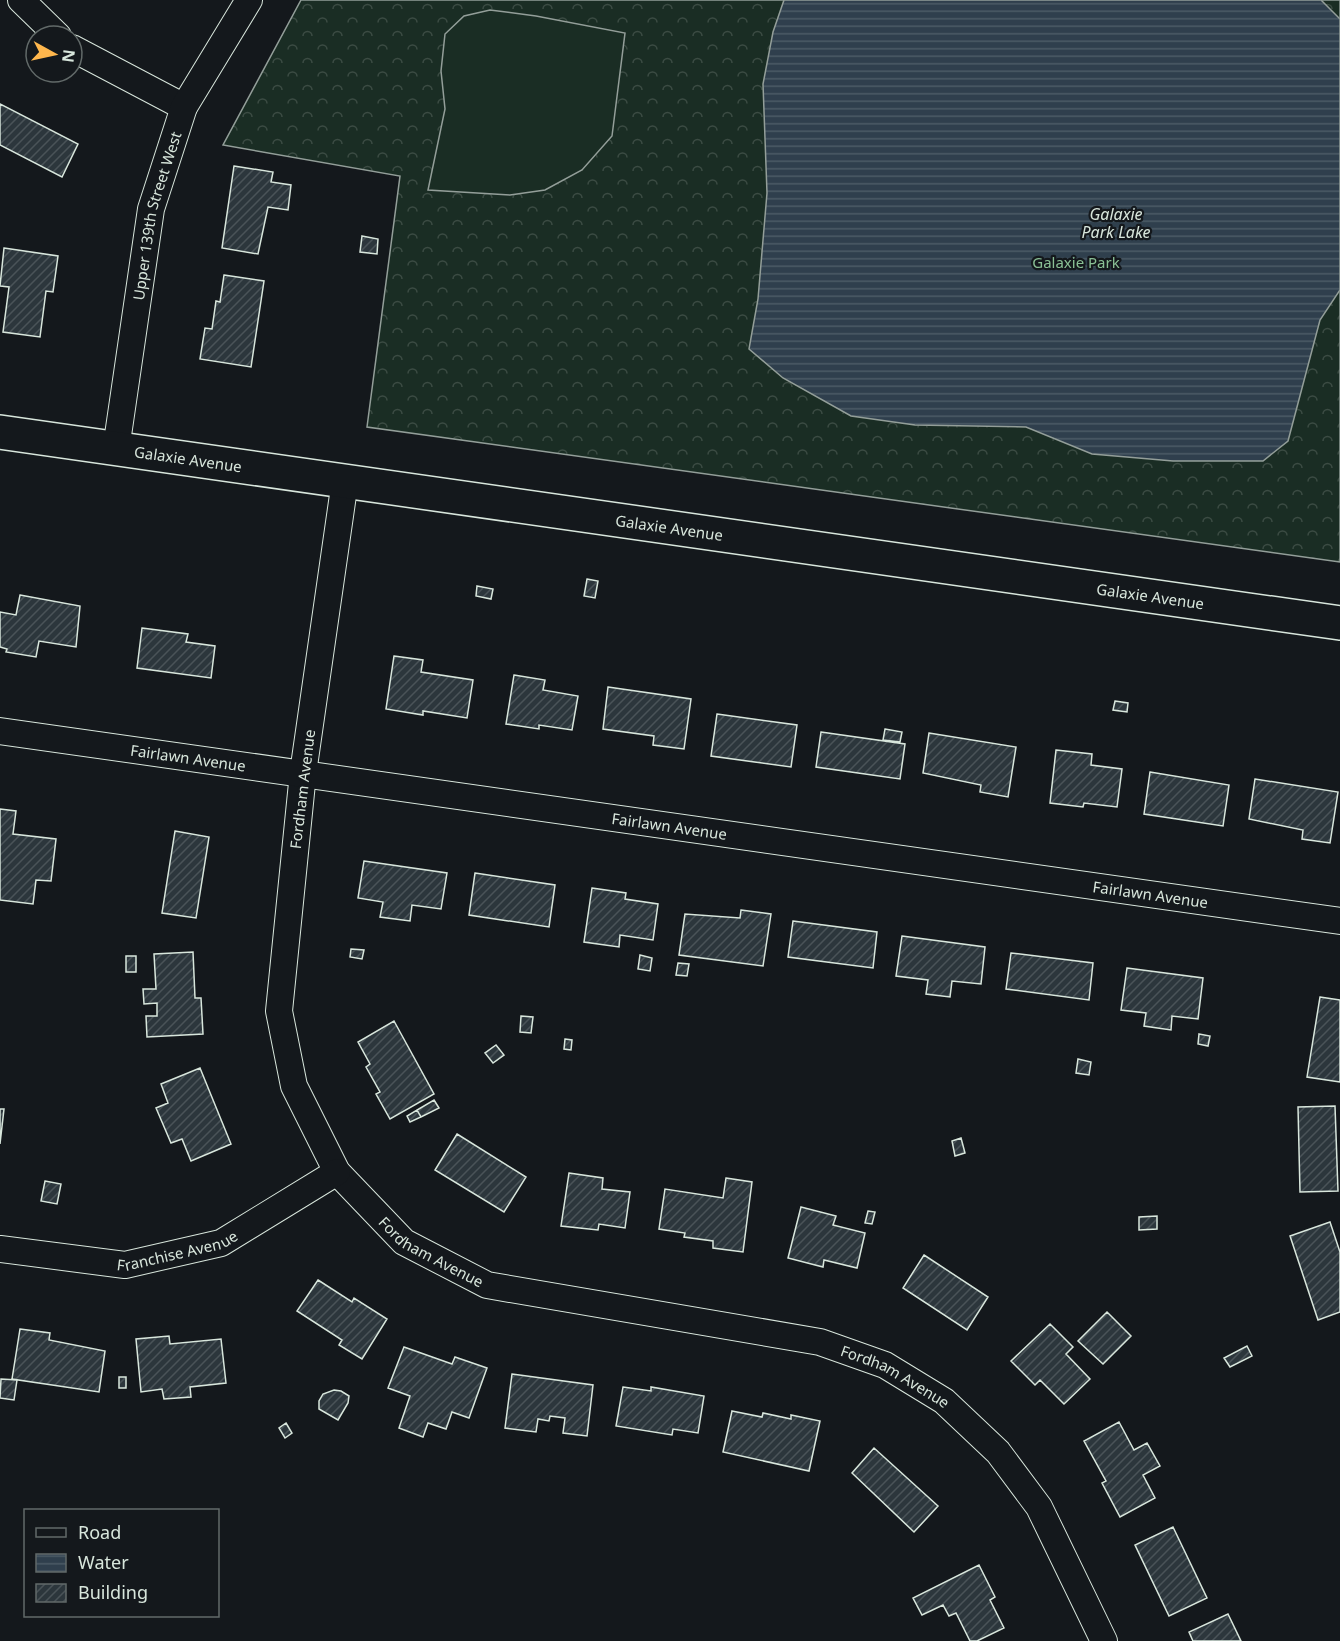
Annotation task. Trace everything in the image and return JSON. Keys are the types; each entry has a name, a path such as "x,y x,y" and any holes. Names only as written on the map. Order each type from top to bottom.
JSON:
{"street":[{"path":"21,0 46,24"},
{"name":"Upper 139th Street West","path":"116,449 151,209 184,107 249,0"},
{"path":"84,54 184,107"},
{"name":"Galaxie Avenue","path":"0,432 1340,623"},
{"name":"Fordham Avenue","path":"345,481 303,773 279,1011 294,1086 337,1172 404,1242 488,1285 820,1342 885,1365 944,1401 998,1452 1040,1507 1104,1641"},
{"name":"Fairlawn Avenue","path":"0,730 1340,921"},
{"name":"Franchise Avenue","path":"0,1248 124,1264 221,1244 337,1172"}],"green space":[{"name":"Galaxie Park","path":"301,0 1340,0 1340,562 367,427 400,176 223,145"},
{"path":"490,10 536,16 625,33 612,136 582,170 545,190 510,195 428,190 445,109 441,71 445,34 464,16"}],"water":[{"name":"Galaxie Park Lake","path":"784,0 1321,0 1340,19 1340,290 1320,320 1288,441 1263,461 1173,461 1092,454 1026,427 915,425 851,416 783,378 749,349 758,299 767,193 763,84 773,32"}],"building":[{"path":"0,104 78,144 62,177 0,145"},
{"path":"234,166 273,172 271,182 291,185 288,210 268,207 258,254 222,248"},
{"path":"362,236 378,239 377,254 360,252"},
{"path":"4,248 58,256 53,292 46,291 40,337 3,332 9,287 0,286"},
{"path":"224,275 264,281 251,367 200,359 205,328 212,329 216,301 220,302"},
{"path":"587,579 598,581 595,598 584,596"},
{"path":"477,586 493,589 491,599 476,596"},
{"path":"20,595 80,606 76,647 39,641 36,657 6,652 7,649 0,647 0,612 16,615"},
{"path":"142,628 188,634 186,642 215,646 211,678 137,668"},
{"path":"394,656 423,660 421,672 473,680 467,718 423,711 423,715 386,709"},
{"path":"514,675 545,680 543,690 578,696 572,730 539,725 539,729 506,724"},
{"path":"608,687 691,699 684,749 653,745 654,736 603,729"},
{"path":"1115,701 1128,703 1127,712 1113,710"},
{"path":"717,714 797,725 791,767 711,756"},
{"path":"885,729 902,732 900,742 883,740"},
{"path":"821,732 905,744 900,779 816,767"},
{"path":"929,733 1016,747 1008,797 980,792 981,785 923,773"},
{"path":"1056,750 1092,754 1091,765 1122,769 1117,807 1084,803 1083,807 1050,803"},
{"path":"1150,772 1229,785 1223,826 1144,814"},
{"path":"1255,779 1338,792 1330,843 1302,839 1303,830 1249,819"},
{"path":"0,809 16,811 13,834 56,839 51,881 36,880 33,904 0,900"},
{"path":"175,831 209,837 196,918 162,913"},
{"path":"364,861 447,873 441,909 412,905 410,921 380,917 383,902 358,898"},
{"path":"475,873 555,885 549,927 469,915"},
{"path":"592,888 626,893 625,899 658,904 653,940 620,935 619,947 584,942"},
{"path":"741,910 771,914 763,966 679,955 685,914 740,918"},
{"path":"793,921 877,932 873,968 788,957"},
{"path":"902,936 985,947 981,984 952,981 950,997 926,994 928,980 896,976"},
{"path":"351,949 364,950 362,959 350,957"},
{"path":"193,952 195,998 201,998 203,1034 147,1037 146,1016 157,1016 157,1003 144,1004 143,989 156,989 154,954"},
{"path":"1011,953 1093,963 1089,1000 1006,989"},
{"path":"640,955 652,958 650,971 638,969"},
{"path":"126,956 136,956 136,972 126,972"},
{"path":"678,963 689,964 687,976 676,975"},
{"path":"1127,968 1203,978 1198,1019 1172,1016 1171,1030 1144,1026 1146,1013 1121,1010"},
{"path":"1320,997 1340,1000 1340,1082 1307,1077"},
{"path":"521,1016 533,1017 531,1033 520,1032"},
{"path":"394,1021 434,1094 390,1119 376,1094 380,1092 366,1067 370,1064 358,1042"},
{"path":"1199,1034 1210,1036 1208,1046 1198,1044"},
{"path":"565,1039 572,1040 571,1050 564,1049"},
{"path":"496,1045 504,1055 493,1063 485,1053"},
{"path":"1078,1059 1091,1062 1089,1075 1076,1073"},
{"path":"200,1068 231,1144 191,1161 182,1139 171,1143 156,1108 168,1103 161,1084"},
{"path":"434,1100 439,1108 421,1117 417,1110"},
{"path":"1335,1106 1338,1191 1300,1192 1298,1107"},
{"path":"0,1109 4,1109 0,1144"},
{"path":"417,1110 421,1117 410,1122 407,1116"},
{"path":"457,1134 526,1177 504,1212 435,1170"},
{"path":"961,1138 965,1153 955,1156 952,1141"},
{"path":"569,1173 603,1178 602,1189 630,1192 625,1228 599,1224 598,1230 561,1226"},
{"path":"726,1178 752,1182 743,1252 713,1248 713,1241 684,1237 685,1233 659,1229 665,1189 723,1198"},
{"path":"45,1181 61,1184 57,1204 41,1201"},
{"path":"801,1207 836,1216 833,1225 865,1233 857,1268 824,1260 823,1267 788,1258"},
{"path":"868,1211 875,1212 872,1224 865,1223"},
{"path":"1157,1216 1157,1229 1139,1230 1139,1217"},
{"path":"1330,1222 1340,1252 1340,1312 1318,1320 1290,1236"},
{"path":"924,1255 988,1297 967,1330 903,1288"},
{"path":"318,1280 352,1302 354,1298 387,1319 362,1359 339,1345 342,1340 297,1311"},
{"path":"1107,1312 1131,1336 1103,1364 1078,1341"},
{"path":"1050,1324 1073,1347 1066,1354 1090,1379 1064,1404 1040,1380 1035,1385 1011,1361"},
{"path":"20,1329 50,1333 49,1340 105,1351 99,1392 12,1379"},
{"path":"169,1336 170,1344 221,1339 226,1383 190,1387 191,1397 164,1399 162,1389 141,1392 136,1339"},
{"path":"1247,1346 1252,1356 1230,1367 1224,1358"},
{"path":"404,1347 452,1364 455,1357 487,1368 469,1418 452,1412 446,1429 428,1423 423,1437 399,1428 410,1396 388,1388"},
{"path":"512,1374 593,1385 587,1436 563,1433 565,1418 550,1416 549,1421 538,1419 536,1432 505,1428"},
{"path":"119,1377 126,1377 126,1388 119,1388"},
{"path":"1,1379 17,1380 14,1400 0,1398"},
{"path":"623,1387 651,1391 651,1387 704,1396 698,1433 673,1429 672,1435 616,1426"},
{"path":"334,1390 349,1396 348,1403 338,1420 319,1409 319,1401 323,1394"},
{"path":"732,1411 762,1417 763,1413 791,1419 791,1415 820,1421 809,1471 723,1452"},
{"path":"1119,1422 1134,1450 1147,1443 1160,1466 1143,1475 1155,1498 1120,1517 1102,1483 1106,1481 1084,1441"},
{"path":"286,1423 292,1433 285,1438 279,1428"},
{"path":"874,1448 938,1506 914,1532 852,1473"},
{"path":"1173,1527 1207,1598 1169,1616 1135,1545"},
{"path":"979,1565 995,1597 990,1600 1004,1628 977,1641 970,1641 956,1613 949,1616 943,1605 922,1615 913,1598"},
{"path":"1228,1614 1241,1641 1193,1641 1189,1632"}]}
